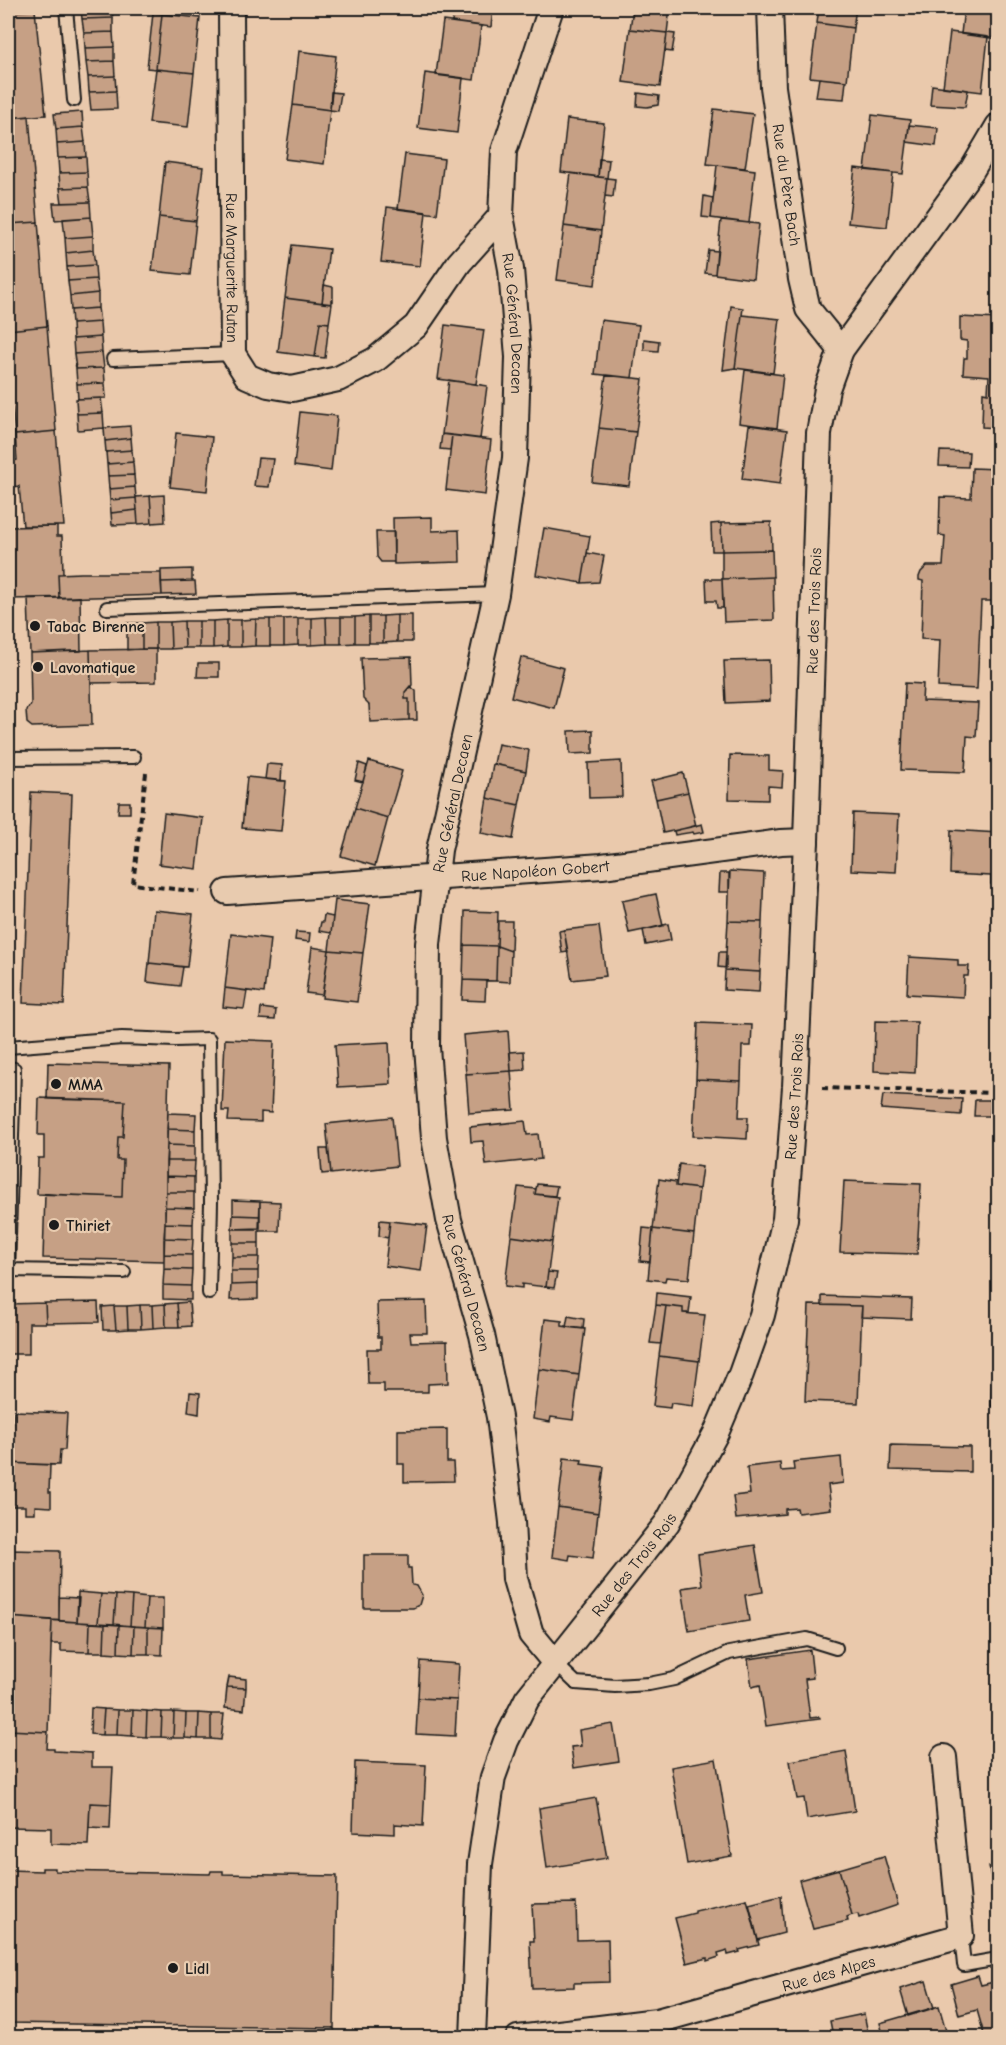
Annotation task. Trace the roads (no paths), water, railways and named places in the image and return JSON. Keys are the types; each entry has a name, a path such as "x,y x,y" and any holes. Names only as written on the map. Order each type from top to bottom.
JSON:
{"street":[{"name":"Rue Marguerite Rutan","path":"231,8 233,354 248,376 268,385 292,389 338,379 375,360 416,326 459,263 501,216"},
{"name":"Rue Général Decaen","path":"551,8 504,151 501,216 511,269 518,357 515,458 496,594 439,850 428,944 427,1047 434,1138 449,1220 482,1335 499,1417 512,1522 514,1579 531,1634 555,1663"},
{"name":"Rue du Père Bach","path":"770,8 773,87 801,279 808,309 841,350"},
{"name":"Rue des Trois Rois","path":"473,2037 480,1864 493,1777 506,1741 527,1699 667,1523 716,1433 741,1374 762,1315 785,1219 795,1087 806,841 819,433 827,389 841,350 972,170 999,126"},
{"name":"Rue Napoléon Gobert","path":"227,892 602,866 781,842 806,841"},
{"path":"944,1756 961,1936"},
{"name":"Rue des Alpes","path":"518,2037 657,2021 961,1936"}],"lane":[{"path":"66,8 74,100"},
{"path":"113,360 233,354"},
{"path":"107,608 496,594"},
{"path":"8,758 135,757"},
{"path":"8,1047 122,1038 209,1039 211,1202 209,1293"},
{"path":"8,1067 14,1069 8,1270 124,1272"},
{"path":"555,1663 576,1683 615,1686 649,1684 674,1679 729,1653 807,1639 836,1648"},
{"path":"961,1936 964,1965 999,1959"}],"place":[{"name":"Tabac Birenne","path":"35,626"},
{"name":"Lavomatique","path":"38,667"},
{"name":"MMA","path":"56,1084"},
{"name":"Thiriet","path":"54,1225"},
{"name":"Lidl","path":"173,1968"}]}
